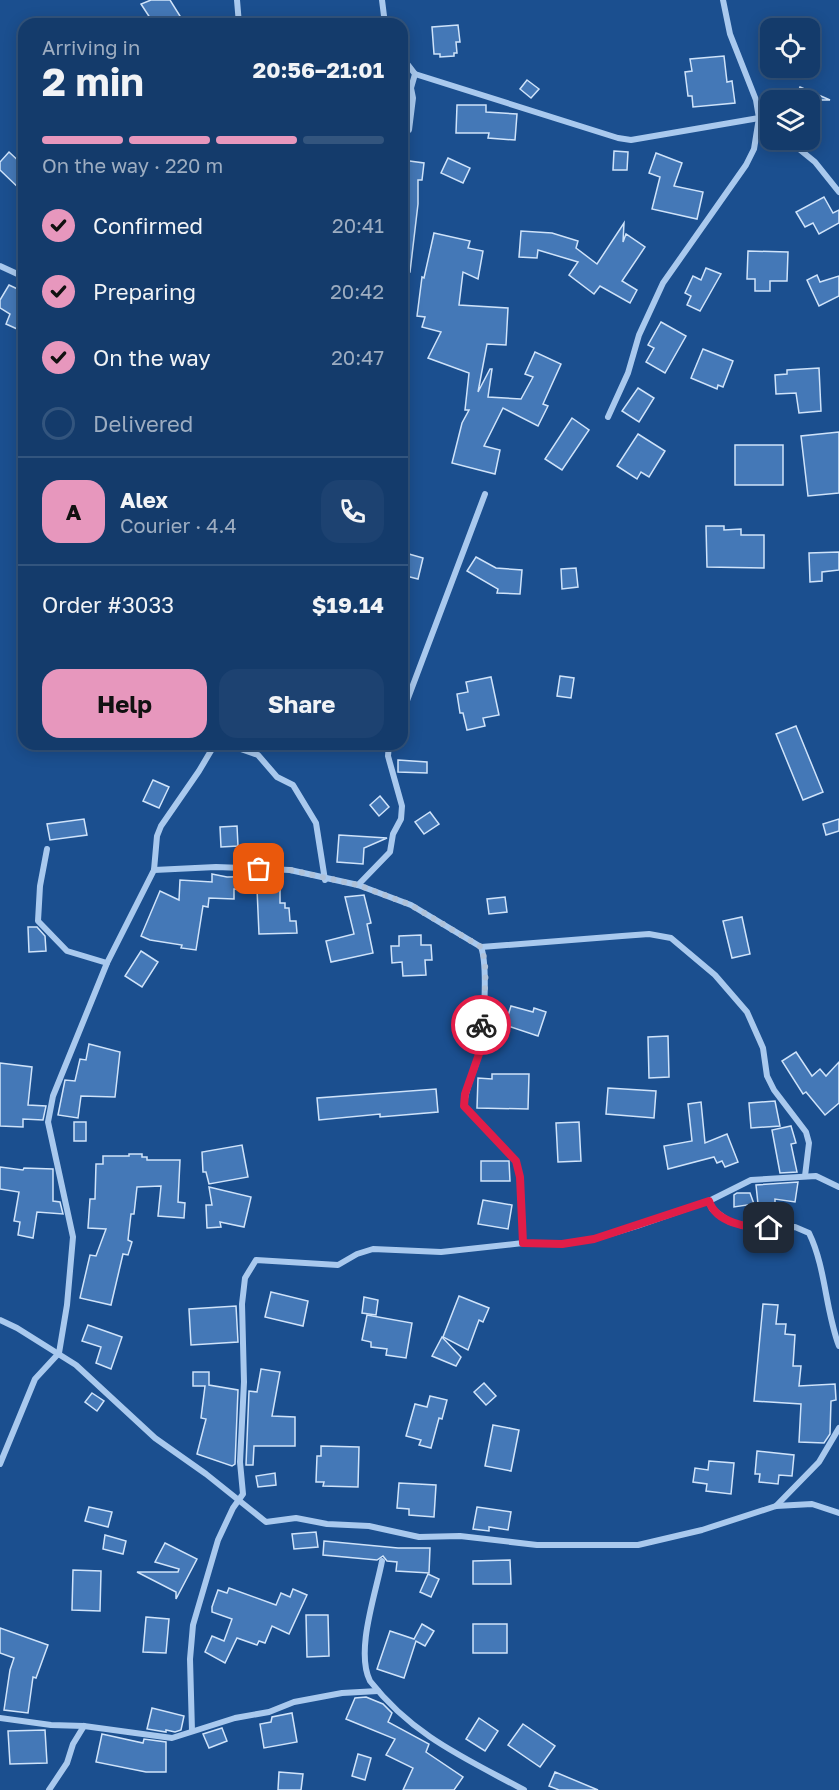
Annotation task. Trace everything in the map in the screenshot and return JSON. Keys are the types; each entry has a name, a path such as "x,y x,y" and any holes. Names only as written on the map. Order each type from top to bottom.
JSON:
{"street":[{"path":"237,0 238,18"},
{"path":"382,0 384,18"},
{"path":"608,417 628,373 639,336 663,283 746,165 754,149 759,118 756,100 730,34 723,0"},
{"path":"408,65 415,74 618,138 631,140 759,118"},
{"path":"409,130 414,98 411,88 415,74"},
{"path":"800,150 815,162 839,192"},
{"path":"0,266 18,274"},
{"path":"408,698 485,494"},
{"path":"0,1464 35,1378 59,1353 73,1238 48,1122 52,1096 106,963 154,870 157,836 161,826 211,750"},
{"path":"244,750 258,755 277,777 293,785 316,823 325,880"},
{"path":"358,885 390,852 393,834 401,819 402,806 388,756 388,750"},
{"path":"47,849 40,886 38,921 67,951 106,963"},
{"path":"154,870 216,867 290,870 325,880 358,885 411,905 481,947 649,934 671,938 715,975 747,1012 763,1048 767,1076 774,1090 806,1132 809,1143 805,1176"},
{"path":"481,947 485,957 485,971 479,1054 465,1094 464,1106 516,1161 520,1177 523,1243"},
{"path":"192,1731 190,1659 193,1625 218,1540 232,1508 243,1494 240,1462 244,1382 242,1304 245,1278 256,1260 338,1265 357,1254 373,1249 441,1252 523,1243 562,1244 594,1239 709,1201 751,1180 816,1176 839,1187"},
{"path":"709,1201 712,1209 730,1222 750,1228 795,1227 809,1233 839,1346"},
{"path":"0,1320 76,1365 155,1438 206,1474 266,1522 296,1518 327,1524 356,1524 418,1537 460,1536 537,1545 639,1545 702,1530 777,1506 812,1504 839,1513"},
{"path":"777,1506 819,1462 839,1428"},
{"path":"382,1561 364,1652 366,1673 378,1691 421,1732 446,1749 524,1790"},
{"path":"0,1718 172,1738 234,1718 269,1712 294,1702 342,1693 378,1691"},
{"path":"49,1790 67,1763 73,1744 84,1726"}],"building":[{"path":"151,0 170,0 181,18 150,18 141,4"},
{"path":"458,25 460,42 456,42 457,53 454,53 454,56 440,57 440,54 434,54 432,27"},
{"path":"724,56 727,82 732,81 735,103 693,107 692,96 688,96 685,72 692,71 690,59"},
{"path":"527,80 539,89 531,98 520,89"},
{"path":"457,105 486,105 486,112 517,114 515,140 488,138 489,133 456,133"},
{"path":"614,151 628,152 627,170 613,170"},
{"path":"9,152 18,160 18,187 0,170 0,162"},
{"path":"656,153 682,163 674,186 703,192 697,219 652,209 660,177 649,173"},
{"path":"448,158 470,168 463,183 441,173"},
{"path":"408,161 424,163 422,180 418,180 418,204 410,272 408,272"},
{"path":"824,197 833,213 839,210 839,223 819,234 813,223 805,227 796,212"},
{"path":"624,223 623,242 626,234 645,247 622,281 637,290 630,303 600,286 594,294 569,275 578,262 538,250 537,258 519,257 521,231 552,233 578,241 576,248 597,264"},
{"path":"434,233 470,241 468,248 483,251 478,279 463,272 459,305 508,308 506,345 487,344 478,392 492,369 488,397 521,399 533,377 525,374 535,352 561,364 543,404 548,406 538,426 503,408 484,446 500,450 495,474 452,463 462,423 469,410 465,410 469,373 428,358 441,332 422,327 425,317 417,316 422,277 424,278"},
{"path":"748,251 788,252 787,281 770,281 770,291 755,291 755,279 747,279"},
{"path":"706,268 721,274 700,311 687,305 691,296 685,293 693,276 701,280"},
{"path":"817,275 820,282 839,276 839,296 819,306 807,280"},
{"path":"9,285 18,289 18,329 6,324 10,314 0,308 0,300"},
{"path":"661,322 686,336 665,373 646,362 654,348 648,345"},
{"path":"703,349 733,361 723,387 718,385 717,389 691,378"},
{"path":"819,368 821,411 799,413 796,393 776,394 775,375 787,374 787,370"},
{"path":"638,388 654,398 639,422 622,411"},
{"path":"572,418 589,430 562,470 545,459"},
{"path":"839,432 839,493 808,496 801,436"},
{"path":"638,434 665,451 649,477 641,472 637,479 617,466"},
{"path":"735,445 783,445 783,485 735,485"},
{"path":"706,526 724,526 724,530 741,529 741,535 764,535 764,568 707,567"},
{"path":"839,552 839,570 822,572 822,581 810,582 809,553"},
{"path":"408,554 423,558 418,579 408,576"},
{"path":"476,557 496,568 522,570 520,594 497,593 498,589 467,571"},
{"path":"576,568 578,587 562,589 561,569"},
{"path":"560,676 574,678 571,698 557,696"},
{"path":"491,677 499,715 483,718 485,726 467,730 463,713 460,713 457,694 468,692 466,682"},
{"path":"796,726 823,792 803,800 776,734"},
{"path":"398,760 427,762 427,773 398,772"},
{"path":"153,780 169,787 159,808 143,801"},
{"path":"380,796 389,807 379,816 370,805"},
{"path":"430,812 439,824 424,834 415,822"},
{"path":"84,819 87,835 50,840 47,824"},
{"path":"839,819 839,831 826,835 823,824"},
{"path":"237,826 238,846 221,847 220,827"},
{"path":"339,835 387,838 364,848 363,864 337,862"},
{"path":"212,874 227,877 280,876 280,903 285,903 285,908 289,908 290,921 296,921 297,933 259,934 257,889 234,889 234,899 209,898 208,907 203,906 196,950 141,936 160,891 179,900 180,880 212,882"},
{"path":"364,895 371,923 367,924 373,953 331,962 326,941 354,934 345,897"},
{"path":"505,897 507,912 489,914 487,899"},
{"path":"742,917 750,954 732,958 723,921"},
{"path":"28,927 37,927 45,936 46,951 29,952"},
{"path":"421,935 421,945 431,945 432,960 425,960 426,975 403,976 402,962 392,963 391,946 399,946 399,936"},
{"path":"141,951 158,962 142,987 125,976"},
{"path":"511,1006 533,1012 534,1008 546,1012 538,1036 505,1025"},
{"path":"668,1036 669,1077 649,1078 648,1037"},
{"path":"89,1044 120,1052 115,1097 81,1096 78,1118 58,1115 65,1080 75,1081 80,1059 86,1060"},
{"path":"796,1052 812,1076 820,1069 826,1076 839,1062 839,1103 825,1115 806,1092 803,1094 782,1061"},
{"path":"0,1063 32,1067 28,1105 46,1106 43,1120 23,1119 23,1127 0,1126"},
{"path":"492,1074 529,1074 528,1109 477,1108 478,1078 492,1079"},
{"path":"608,1088 656,1091 654,1118 606,1114"},
{"path":"436,1089 438,1112 380,1117 380,1114 319,1120 317,1098"},
{"path":"775,1101 780,1126 751,1128 749,1103"},
{"path":"701,1102 705,1143 727,1134 738,1162 725,1167 722,1161 717,1163 714,1157 668,1169 664,1146 692,1141 688,1104"},
{"path":"74,1122 86,1122 86,1141 74,1141"},
{"path":"579,1122 581,1161 558,1162 556,1123"},
{"path":"791,1126 796,1143 791,1144 797,1172 780,1173 772,1130"},
{"path":"242,1145 248,1177 209,1184 206,1172 203,1172 202,1152"},
{"path":"129,1154 142,1154 142,1157 147,1157 147,1160 180,1160 178,1202 185,1203 184,1218 158,1216 161,1186 137,1187 128,1240 132,1242 128,1255 123,1254 111,1305 80,1298 90,1255 96,1256 106,1229 88,1228 90,1199 95,1199 96,1164 103,1164 103,1156 129,1156"},
{"path":"481,1161 509,1161 510,1181 481,1181"},
{"path":"0,1167 23,1170 24,1168 53,1169 53,1201 60,1202 63,1214 37,1212 33,1238 18,1235 20,1222 14,1221 19,1192 0,1189"},
{"path":"798,1182 795,1202 775,1199 775,1203 758,1204 756,1185"},
{"path":"209,1187 251,1197 244,1227 220,1222 221,1227 207,1228 206,1205 212,1205"},
{"path":"750,1193 754,1204 734,1207 734,1195"},
{"path":"483,1200 512,1205 508,1229 478,1224"},
{"path":"271,1292 308,1301 303,1326 265,1317"},
{"path":"459,1296 489,1308 483,1322 479,1320 468,1350 443,1337"},
{"path":"364,1297 378,1300 376,1315 362,1313"},
{"path":"763,1304 778,1305 776,1324 786,1324 785,1334 795,1335 793,1366 801,1366 799,1386 835,1384 836,1400 831,1401 830,1434 824,1443 799,1442 801,1404 754,1401"},
{"path":"236,1306 238,1342 191,1345 189,1309"},
{"path":"367,1315 412,1323 406,1358 386,1355 387,1349 371,1347 371,1342 362,1340"},
{"path":"88,1325 122,1337 111,1369 96,1363 101,1347 82,1341"},
{"path":"442,1337 461,1357 456,1366 432,1356"},
{"path":"261,1369 280,1372 272,1416 295,1417 295,1446 254,1446 253,1465 246,1465 249,1391 257,1392"},
{"path":"193,1372 209,1372 209,1385 238,1390 235,1464 232,1466 197,1454 206,1419 201,1418 205,1386 193,1386"},
{"path":"484,1383 496,1396 486,1405 474,1392"},
{"path":"92,1393 104,1401 97,1411 85,1402"},
{"path":"430,1396 447,1400 442,1419 439,1418 431,1448 419,1445 421,1440 406,1436 415,1404 427,1407"},
{"path":"493,1425 519,1430 511,1471 485,1466"},
{"path":"321,1446 359,1447 358,1487 323,1486 324,1482 316,1482 317,1456 321,1456"},
{"path":"757,1451 794,1455 792,1476 779,1475 778,1484 759,1482 760,1474 755,1474"},
{"path":"709,1461 734,1463 731,1494 706,1491 707,1484 693,1482 695,1468 708,1470"},
{"path":"275,1473 276,1485 258,1487 256,1476"},
{"path":"399,1483 436,1485 434,1517 409,1515 409,1509 397,1508"},
{"path":"89,1507 112,1512 108,1527 85,1521"},
{"path":"477,1507 511,1512 508,1530 489,1527 489,1531 473,1529"},
{"path":"316,1532 318,1547 294,1549 292,1534"},
{"path":"105,1535 126,1541 123,1554 103,1549"},
{"path":"324,1541 398,1548 430,1548 429,1573 396,1571 397,1562 387,1561 383,1556 377,1560 323,1555"},
{"path":"165,1543 197,1559 176,1599 176,1592 137,1572 178,1572 179,1569 155,1562"},
{"path":"510,1560 511,1584 473,1584 473,1561"},
{"path":"73,1570 101,1571 100,1611 72,1610"},
{"path":"428,1574 439,1579 431,1597 420,1592"},
{"path":"229,1588 276,1605 281,1593 290,1597 293,1589 307,1595 289,1634 272,1626 265,1643 259,1641 257,1645 237,1638 225,1663 205,1652 212,1636 224,1641 232,1619 212,1612 212,1607 218,1590 227,1593"},
{"path":"306,1615 328,1615 329,1656 307,1657"},
{"path":"146,1617 169,1619 166,1653 143,1652"},
{"path":"422,1624 434,1631 425,1646 416,1641 404,1678 377,1669 390,1631 414,1639"},
{"path":"473,1624 507,1624 507,1653 473,1653"},
{"path":"0,1628 48,1645 36,1678 33,1677 28,1713 4,1710 14,1658 0,1653"},
{"path":"366,1697 383,1704 392,1713 388,1722 429,1744 426,1752 463,1777 454,1790 403,1790 413,1768 386,1755 395,1739 346,1719 355,1698"},
{"path":"152,1708 184,1716 181,1730 175,1732 166,1730 166,1732 147,1729"},
{"path":"292,1713 297,1742 264,1748 260,1724 271,1722 272,1717"},
{"path":"479,1718 498,1731 485,1751 466,1739"},
{"path":"523,1724 555,1746 540,1767 508,1745"},
{"path":"222,1728 227,1741 209,1748 203,1734"},
{"path":"45,1730 47,1763 10,1764 8,1731"},
{"path":"102,1734 143,1743 144,1739 166,1742 166,1772 146,1772 96,1762"},
{"path":"358,1754 371,1758 365,1780 352,1776"},
{"path":"279,1772 303,1774 301,1790 278,1790"},
{"path":"555,1772 598,1790 559,1790 549,1786"}],"way so far":[{"path":"259,869 290,870 325,880 358,885 411,905 481,947 485,957 481,1025"}],"route":[{"path":"481,1025 479,1054 465,1094 464,1106 516,1161 520,1177 523,1243 562,1244 594,1239 709,1201 712,1209 730,1222 750,1228 769,1228"}]}
